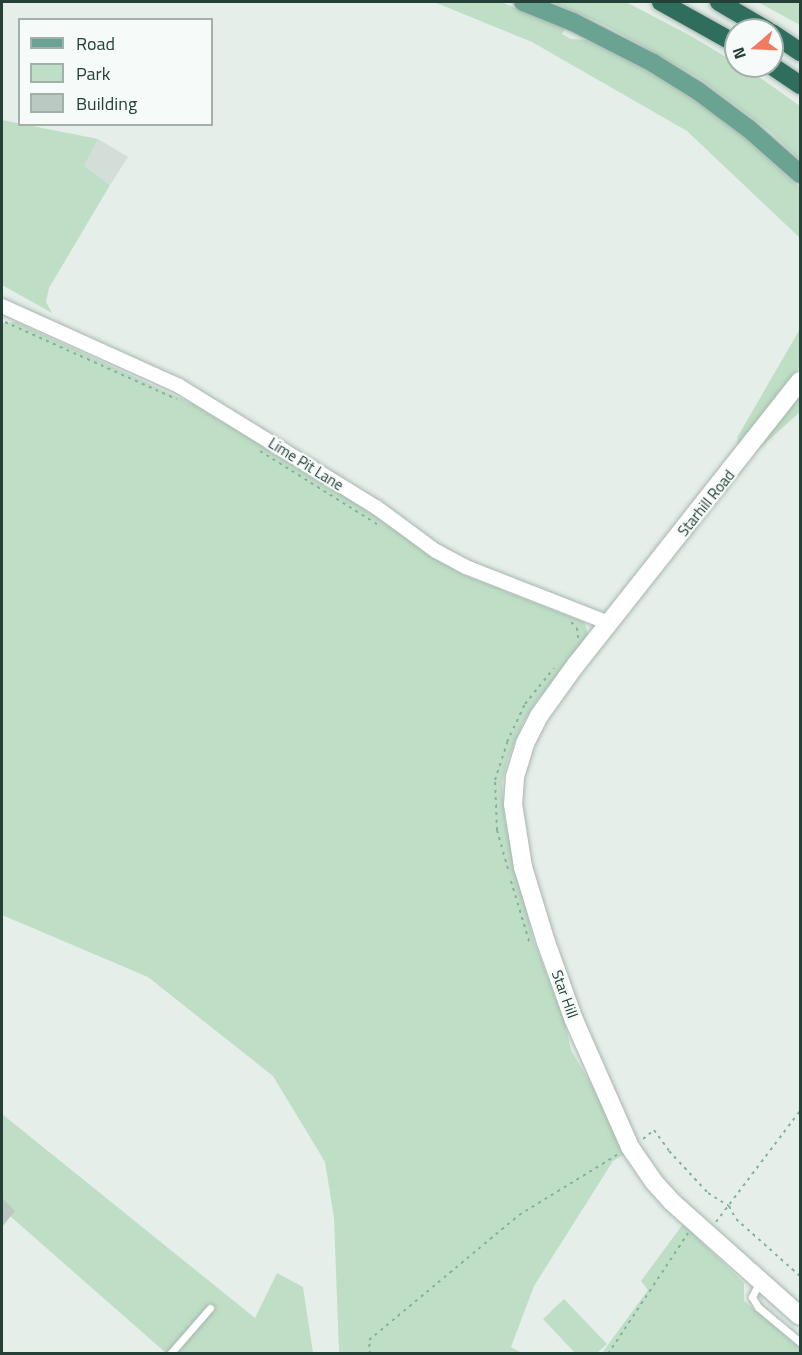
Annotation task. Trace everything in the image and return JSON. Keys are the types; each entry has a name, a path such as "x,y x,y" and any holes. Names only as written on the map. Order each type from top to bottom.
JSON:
{"highway":[{"path":"661,2 724,37"},
{"path":"719,2 746,18"},
{"path":"784,41 801,52"},
{"path":"784,74 801,85"}],"main road":[{"path":"523,2 573,22 652,63 698,91 749,129 801,174"}],"street":[{"name":"Lime Pit Lane","path":"5,309 179,386 376,507 436,551 466,567 609,623"},
{"name":"Starhill Road","path":"609,623 801,381"},
{"name":"Star Hill","path":"609,623 539,716 525,744 515,777 513,804 523,867 546,942 579,1030 630,1147 654,1182 700,1228 801,1316"}],"lane":[{"path":"760,1281 752,1298 758,1307 801,1342"},
{"path":"170,1353 210,1308"}],"path":[{"path":"5,309 5,324 178,400"},
{"path":"257,450 386,530"},
{"path":"563,618 577,628 579,637 575,642"},
{"path":"532,951 497,830 495,780 507,742 525,704 558,663"},
{"path":"608,1353 700,1228 729,1206 801,1111"},
{"path":"370,1353 369,1340 519,1215 654,1130 669,1151 708,1193 729,1206 736,1219 801,1276"}],"shaded area":[{"path":"98,139 128,157 110,185 84,166"}],"green space":[{"path":"434,2 501,2 565,29 562,34 571,39 587,40 649,72 700,104 738,132 800,188 800,238 687,131 532,42"},
{"path":"551,2 626,2 724,56 724,78 761,78 800,106 800,160 770,131 699,78 605,25"},
{"path":"758,2 800,2 800,25"},
{"path":"2,120 18,123 18,126 32,126 98,139 84,166 110,185 49,288 46,302 52,313 2,285"},
{"path":"16,322 193,404 340,493 459,573 584,622 588,633 585,645 538,699 523,723 508,759 502,783 505,820 534,942 564,1019 571,1050 602,1103 625,1154 613,1161 534,1286 511,1347 522,1353 339,1353 334,1218 325,1162 273,1076 148,977 2,915 2,323"},
{"path":"800,329 800,365 779,398 736,452 738,436"},
{"path":"800,394 800,412 748,459"},
{"path":"2,1114 255,1318 277,1273 303,1287 313,1353 166,1353 2,1209"},
{"path":"683,1224 744,1283 744,1301 800,1348 800,1353 602,1353 648,1290 641,1281"},
{"path":"564,1299 607,1344 597,1353 575,1353 543,1319"}],"building":[{"path":"2,1198 15,1211 2,1227"}]}
